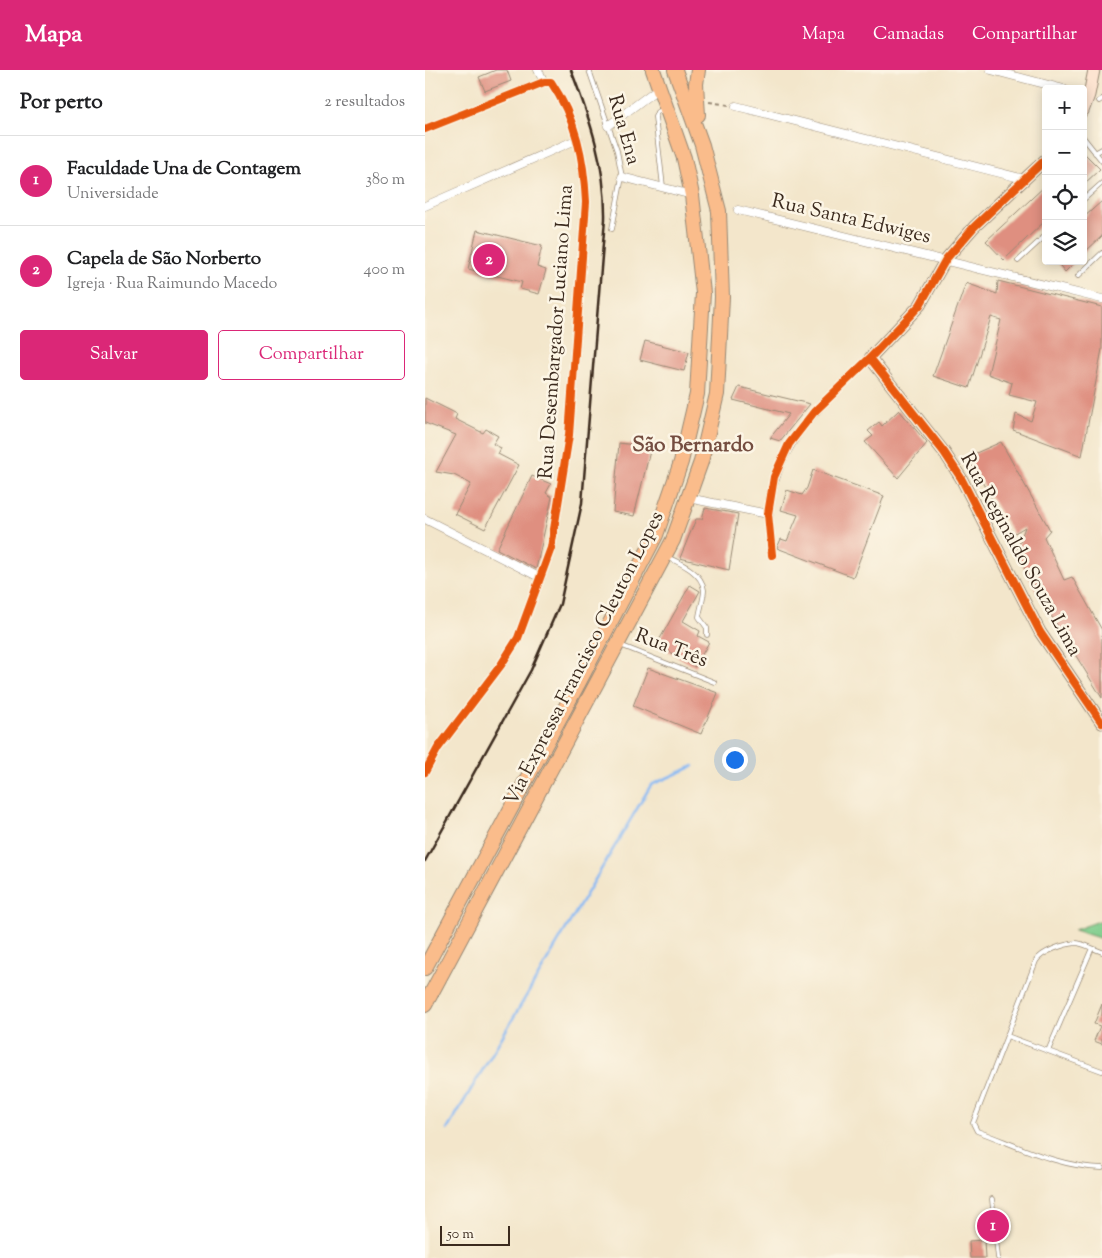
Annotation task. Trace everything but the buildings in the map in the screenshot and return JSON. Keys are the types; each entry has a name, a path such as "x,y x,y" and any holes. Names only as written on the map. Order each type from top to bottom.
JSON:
{"highway":[{"name":"Via Expressa Francisco Cleuton Lopes","path":"425,968 656,535 681,462 697,394 703,293 692,195 668,110 653,70"},
{"path":"698,70 696,100 703,146"},
{"name":"Via Expressa Francisco Cleuton Lopes","path":"425,1005 665,556 701,462 717,394 722,306 719,211 703,146 677,74"}],"street":[{"name":"Rua Desembargador Luciano Lima","path":"425,772 438,748 501,665 517,638 551,548 569,435 586,202 585,167 577,139 560,95 551,82 544,82 538,70"},
{"path":"991,70 1049,85"},
{"path":"1093,97 1094,70"},
{"path":"425,129 544,82"},
{"path":"608,126 660,87"},
{"path":"737,106 1025,180"},
{"path":"425,206 577,139"},
{"path":"772,555 768,514 774,477 789,444 814,412 870,358 920,305 946,259 974,227 1042,163"},
{"path":"622,177 692,195"},
{"name":"Rua Santa Edwiges","path":"738,210 946,259 1102,299"},
{"name":"Rua Reginaldo Souza Lima","path":"870,358 944,452 961,478 1040,632 1102,723"},
{"path":"688,498 768,514"},
{"path":"425,519 541,578"}],"lane":[{"name":"Rua Ena","path":"589,70 608,126 622,177 612,228"},
{"path":"663,188 655,117 657,112 668,110"},
{"path":"1087,142 1102,161"},
{"path":"1095,153 1102,149"},
{"path":"1087,196 1102,182"},
{"path":"1018,261 1042,239"},
{"path":"1078,276 1102,253"},
{"path":"665,556 684,564 700,581 704,590 699,617 707,628 707,635"},
{"name":"Rua Três","path":"618,645 714,682"},
{"path":"1102,952 1077,943 1039,956 973,1123 975,1128 1055,1161 1079,1167 1102,1168"},
{"path":"1048,1051 1092,948"},
{"path":"1007,1036 1102,1071"},
{"path":"992,1199 998,1258"}],"path":[{"path":"696,100 737,106"}],"green space":[{"path":"1102,920 1102,939 1074,930"}],"waterway":[{"path":"447,1130 651,785 694,766"}],"railway":[{"path":"425,861 531,670 560,604 582,503 605,219 605,199 600,161 571,70"}],"cycle path":[{"path":"425,129 544,82 551,82 560,96 573,125 581,155 586,202 569,435 551,548 518,638 501,665 438,748 425,772"},
{"path":"772,555 768,514 774,477 789,444 814,412 870,358 920,305 946,259 974,227 1042,163"},
{"path":"870,358 944,452 961,478 1040,632 1102,723"}],"place":[{"name":"Capela de São Norberto","path":"489,260"},
{"name":"Faculdade Una de Contagem","path":"993,1226"}],"district":[{"name":"São Bernardo","path":"693,446"}]}
